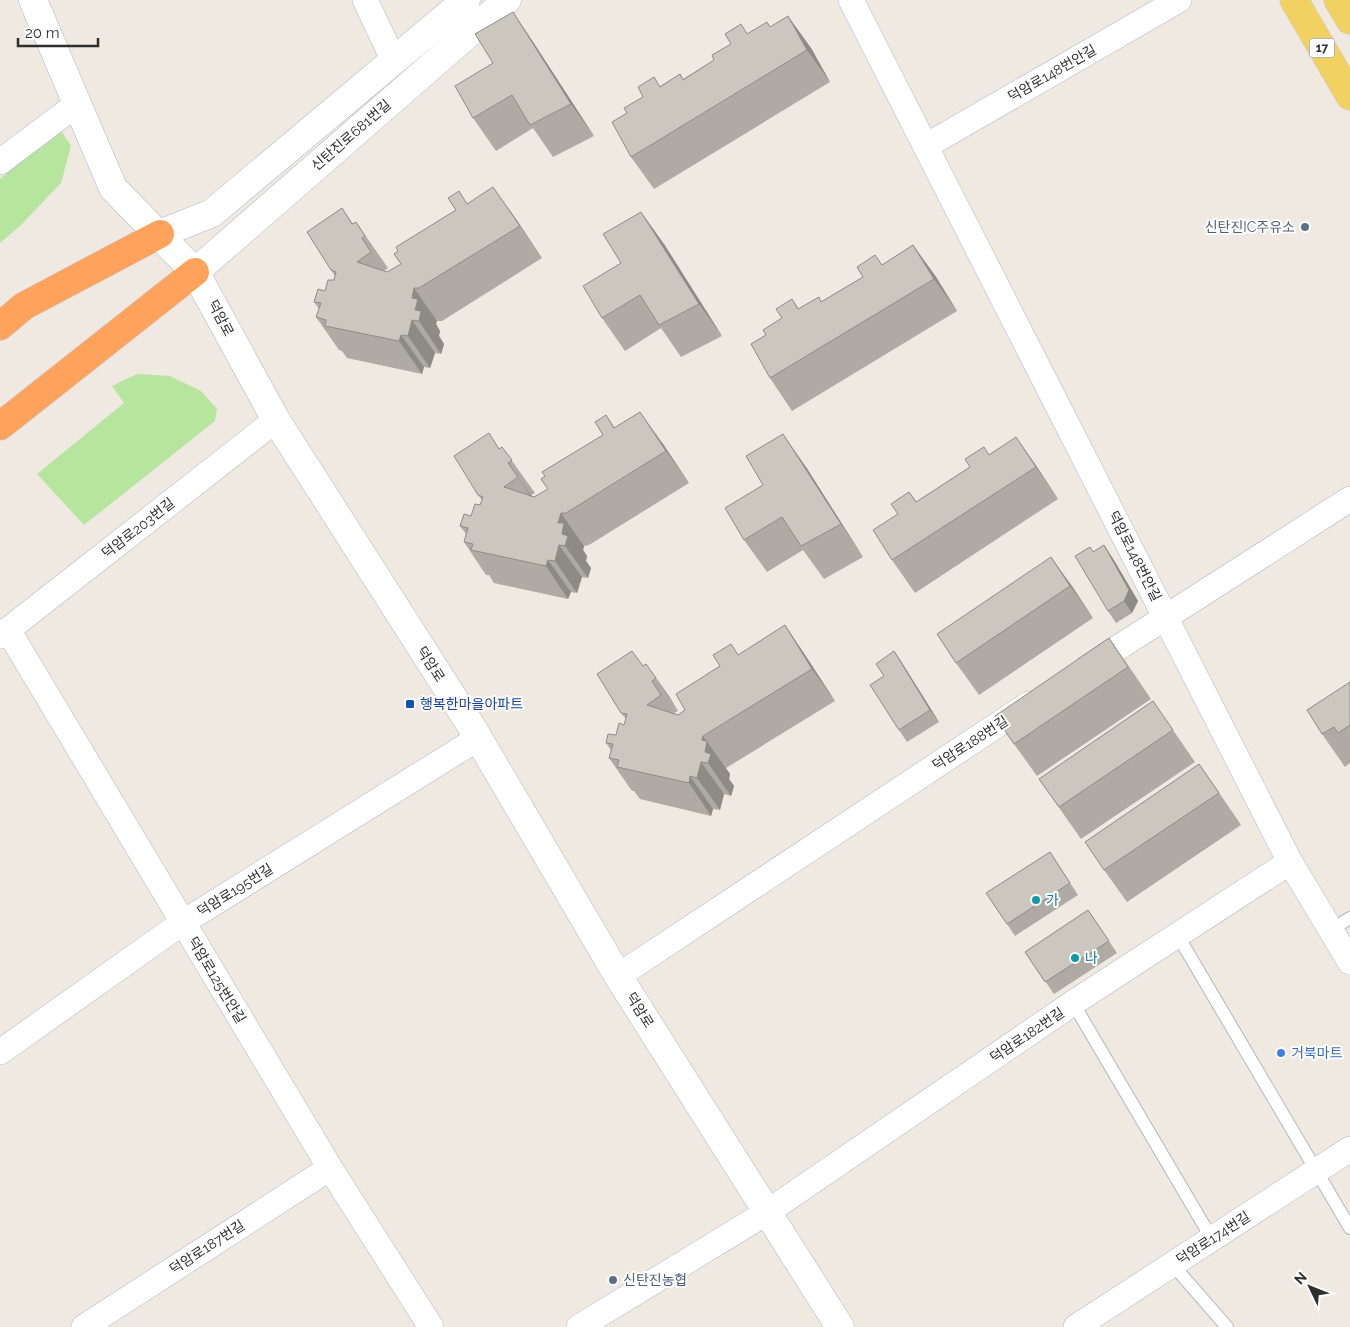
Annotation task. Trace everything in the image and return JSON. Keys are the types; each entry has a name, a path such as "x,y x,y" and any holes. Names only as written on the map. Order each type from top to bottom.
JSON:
{"highway":[{"path":"0,326 24,306 160,234"},
{"path":"0,426 196,272"}],"main road":[{"name":"17","path":"1294,0 1350,96"},
{"path":"1338,0 1350,20"}],"street":[{"name":"덕암로","path":"33,0 113,188 196,272 276,420 477,739 618,976 766,1213 840,1327"},
{"path":"365,0 394,61"},
{"name":"신탄진로681번길","path":"160,234 212,213 466,0"},
{"name":"신탄진로681번길","path":"196,272 507,0"},
{"name":"덕암로148번안길","path":"851,0 1290,862 1341,924 1350,962"},
{"name":"덕암로148번안길","path":"926,146 1179,0"},
{"path":"0,162 77,104"},
{"name":"덕암로203번길","path":"4,633 276,420"},
{"name":"덕암로188번길","path":"618,976 1060,685 1350,499"},
{"name":"덕암로125번안길","path":"4,633 330,1168 431,1327"},
{"name":"덕암로195번길","path":"0,1052 182,923 477,739"},
{"name":"덕암로182번길","path":"579,1327 766,1213 1073,1004 1290,862"},
{"name":"덕암로174번길","path":"1076,1327 1350,1149"},
{"name":"덕암로187번길","path":"84,1327 330,1168"}],"lane":[{"path":"1178,936 1350,1228"},
{"path":"1073,1004 1212,1238"},
{"path":"1172,1264 1227,1327"}],"green space":[{"path":"60,129 71,146 61,183 20,226 0,243 0,179"},
{"path":"137,374 170,376 201,391 217,409 215,421 84,525 37,474 124,403 112,386"}],"building":[{"path":"513,12 571,104 530,125 512,95 473,118 455,86 493,63 475,34"},
{"path":"788,16 807,50 631,157 612,122 627,113 624,108 643,97 638,87 654,77 660,87 680,74 683,80 714,60 712,55 731,44 725,34 741,24 747,34 767,22 770,27"},
{"path":"493,187 520,226 419,288 414,288 412,298 418,299 415,310 421,311 419,321 412,320 408,336 401,335 399,341 325,326 326,320 316,317 321,303 314,302 318,289 325,291 328,280 334,280 336,272 331,270 307,232 342,208 352,224 356,222 365,236 362,238 371,252 357,262 387,272 401,264 394,254 398,251 396,247 456,210 448,198 459,191 467,204"},
{"path":"641,212 699,304 659,325 640,295 602,318 583,286 621,263 603,234"},
{"path":"913,245 934,279 770,378 751,344 766,335 763,330 782,318 776,309 792,299 798,309 819,297 821,302 863,277 857,267 875,255 882,265"},
{"path":"640,412 666,451 566,513 561,513 558,523 564,523 562,534 568,536 565,546 559,545 555,561 548,560 546,566 471,550 473,544 464,542 468,528 460,526 464,514 471,516 475,504 480,505 483,497 478,495 454,456 489,433 499,449 502,447 512,460 508,463 518,477 504,487 534,497 548,489 541,479 545,476 542,472 603,435 595,422 606,415 614,428"},
{"path":"783,434 841,524 801,546 782,517 744,540 725,508 763,485 746,456"},
{"path":"1016,437 1036,467 892,560 873,530 898,514 891,504 909,492 916,502 970,467 965,459 984,447 989,455"},
{"path":"1104,545 1129,590 1124,601 1108,611 1075,556 1090,547 1093,552"},
{"path":"1051,557 1070,586 956,663 937,634"},
{"path":"785,625 812,669 703,736 702,740 707,741 705,752 711,754 708,763 701,762 697,778 690,776 689,783 617,767 619,760 609,758 613,744 606,743 608,734 616,735 619,723 624,725 627,714 621,713 597,674 632,651 643,666 646,664 656,678 652,681 661,695 647,705 678,715 685,710 676,694 720,666 713,655 731,644 738,655"},
{"path":"1109,638 1128,667 1014,744 995,716"},
{"path":"894,651 930,710 899,730 870,685 884,676 876,664"},
{"path":"1350,682 1350,725 1338,733 1334,727 1322,734 1307,710"},
{"path":"1153,701 1173,730 1059,807 1039,779"},
{"path":"1199,764 1219,793 1104,870 1085,842"},
{"path":"1050,852 1070,883 1007,924 986,893"},
{"name":"나","path":"1088,910 1109,941 1045,982 1025,952"}],"place":[{"name":"신탄진IC주유소","path":"1305,227"},
{"name":"행복한마을아파트","path":"410,704"},
{"name":"가","path":"1036,900"},
{"name":"나","path":"1075,958"},
{"name":"거북마트","path":"1281,1053"},
{"name":"신탄진농협","path":"613,1280"}]}
